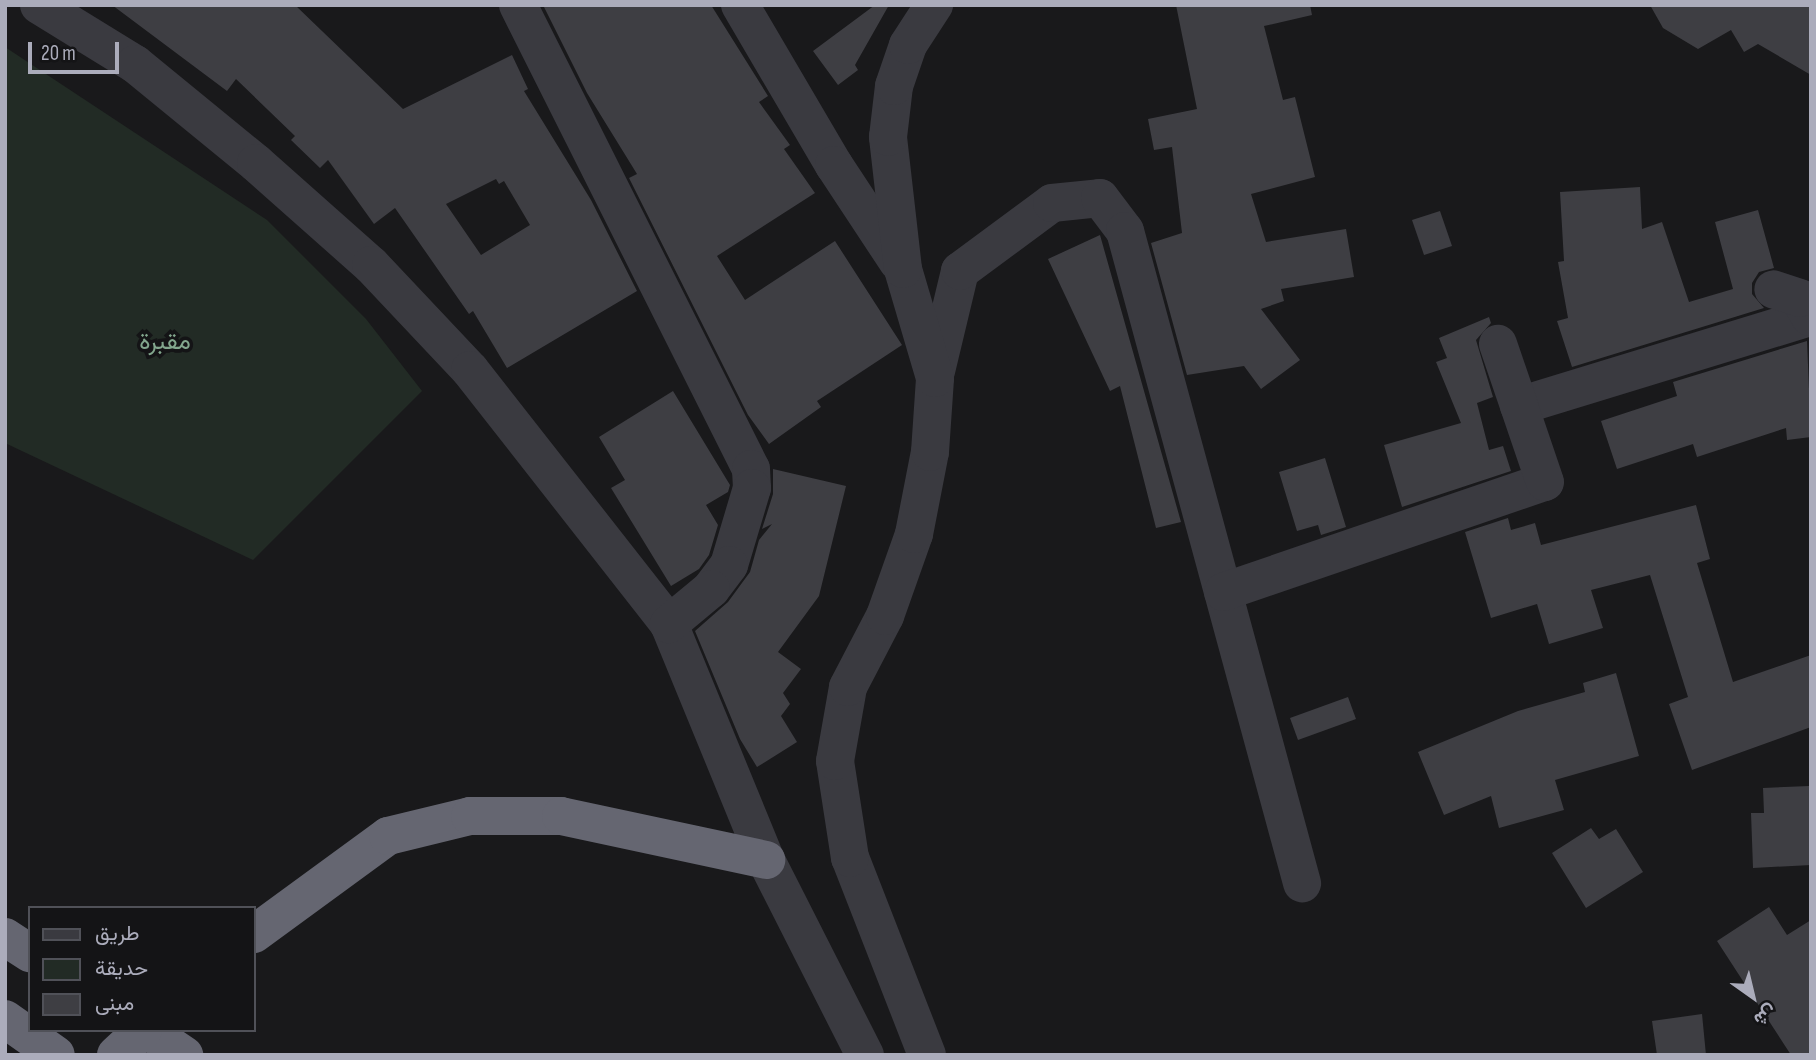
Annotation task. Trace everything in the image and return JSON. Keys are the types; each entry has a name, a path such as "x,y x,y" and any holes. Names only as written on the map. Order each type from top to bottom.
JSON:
{"highway":[{"path":"256,933 388,836 470,816 561,816 766,860"},
{"path":"5,937 28,952"},
{"path":"5,1019 56,1055"},
{"path":"116,1055 143,1032"},
{"path":"148,1032 184,1055"}],"street":[{"path":"39,5 135,64 371,265 470,370 669,624 766,860 865,1055"},
{"path":"518,5 751,469 752,488 729,565 711,589 669,624"},
{"path":"740,5 834,165 903,269"},
{"path":"934,5 908,45 894,86 888,137 903,269 935,378"},
{"path":"927,1055 850,858 835,761 848,687 885,616 914,534 930,452 935,378 960,271 1052,203 1100,198 1125,231 1302,883"},
{"path":"1519,406 1810,317 1800,298 1773,289"},
{"path":"1223,592 1545,482 1498,344"}],"green space":[{"name":"مقبرة","path":"5,47 267,220 366,319 422,391 253,560 5,443"}],"building":[{"path":"112,5 295,5 403,109 512,55 528,89 524,91 591,200 637,291 507,368 473,311 469,314 395,208 374,224 328,160 320,168 291,140 295,136 236,79 227,91","holes":["496,179 499,184 504,181 530,225 481,255 446,204"]},
{"path":"543,5 711,5 768,96 759,102 790,145 784,149 815,193 717,256 745,300 835,241 902,345 817,401 821,407 769,444 748,415 629,178 637,174 587,93"},
{"path":"875,5 889,5 855,65 858,70 838,85 813,51"},
{"path":"1176,5 1310,5 1312,15 1264,26 1283,100 1295,97 1315,177 1251,194 1266,242 1346,229 1354,277 1281,289 1284,301 1261,309 1300,360 1261,389 1244,366 1187,375 1151,243 1182,233 1172,147 1154,150 1148,119 1197,109"},
{"path":"1650,5 1811,5 1811,75 1758,44 1744,52 1731,30 1698,49 1663,28"},
{"path":"1640,187 1642,229 1662,222 1689,302 1733,289 1715,222 1758,210 1774,268 1759,272 1752,283 1752,294 1764,308 1572,367 1557,321 1568,318 1558,262 1564,261 1560,192"},
{"path":"1440,211 1452,246 1424,255 1412,220"},
{"path":"1100,235 1181,522 1156,528 1120,386 1110,391 1048,259"},
{"path":"1489,317 1491,323 1476,340 1493,397 1477,403 1489,450 1503,446 1511,471 1402,507 1384,445 1461,423 1436,362 1447,358 1439,338"},
{"path":"1807,341 1811,437 1787,440 1786,428 1697,457 1693,444 1617,469 1601,421 1677,396 1673,382"},
{"path":"673,391 730,485 728,492 706,505 718,525 709,555 699,569 671,586 611,488 625,480 599,437"},
{"path":"1325,458 1346,527 1321,535 1318,525 1297,531 1279,472"},
{"path":"773,469 846,486 819,596 778,652 801,669 783,693 790,704 781,716 797,742 757,767 740,739 695,631 728,602 750,572 759,540 772,524 762,529 773,494"},
{"path":"1696,505 1710,559 1697,563 1733,682 1811,655 1811,727 1692,770 1669,704 1688,697 1650,575 1591,590 1603,628 1549,644 1537,604 1491,618 1465,532 1508,518 1511,530 1535,523 1541,545"},
{"path":"1616,673 1639,756 1555,780 1564,810 1499,828 1491,796 1444,815 1418,752 1518,711 1585,692 1583,683"},
{"path":"1348,697 1356,719 1298,740 1290,718"},
{"path":"1809,786 1811,865 1753,868 1751,813 1764,813 1763,788"},
{"path":"1591,828 1599,839 1616,829 1643,872 1586,908 1552,853"},
{"path":"1769,907 1787,935 1811,920 1811,1055 1791,1055 1717,941"},
{"path":"1702,1014 1706,1055 1657,1055 1652,1021"}]}
